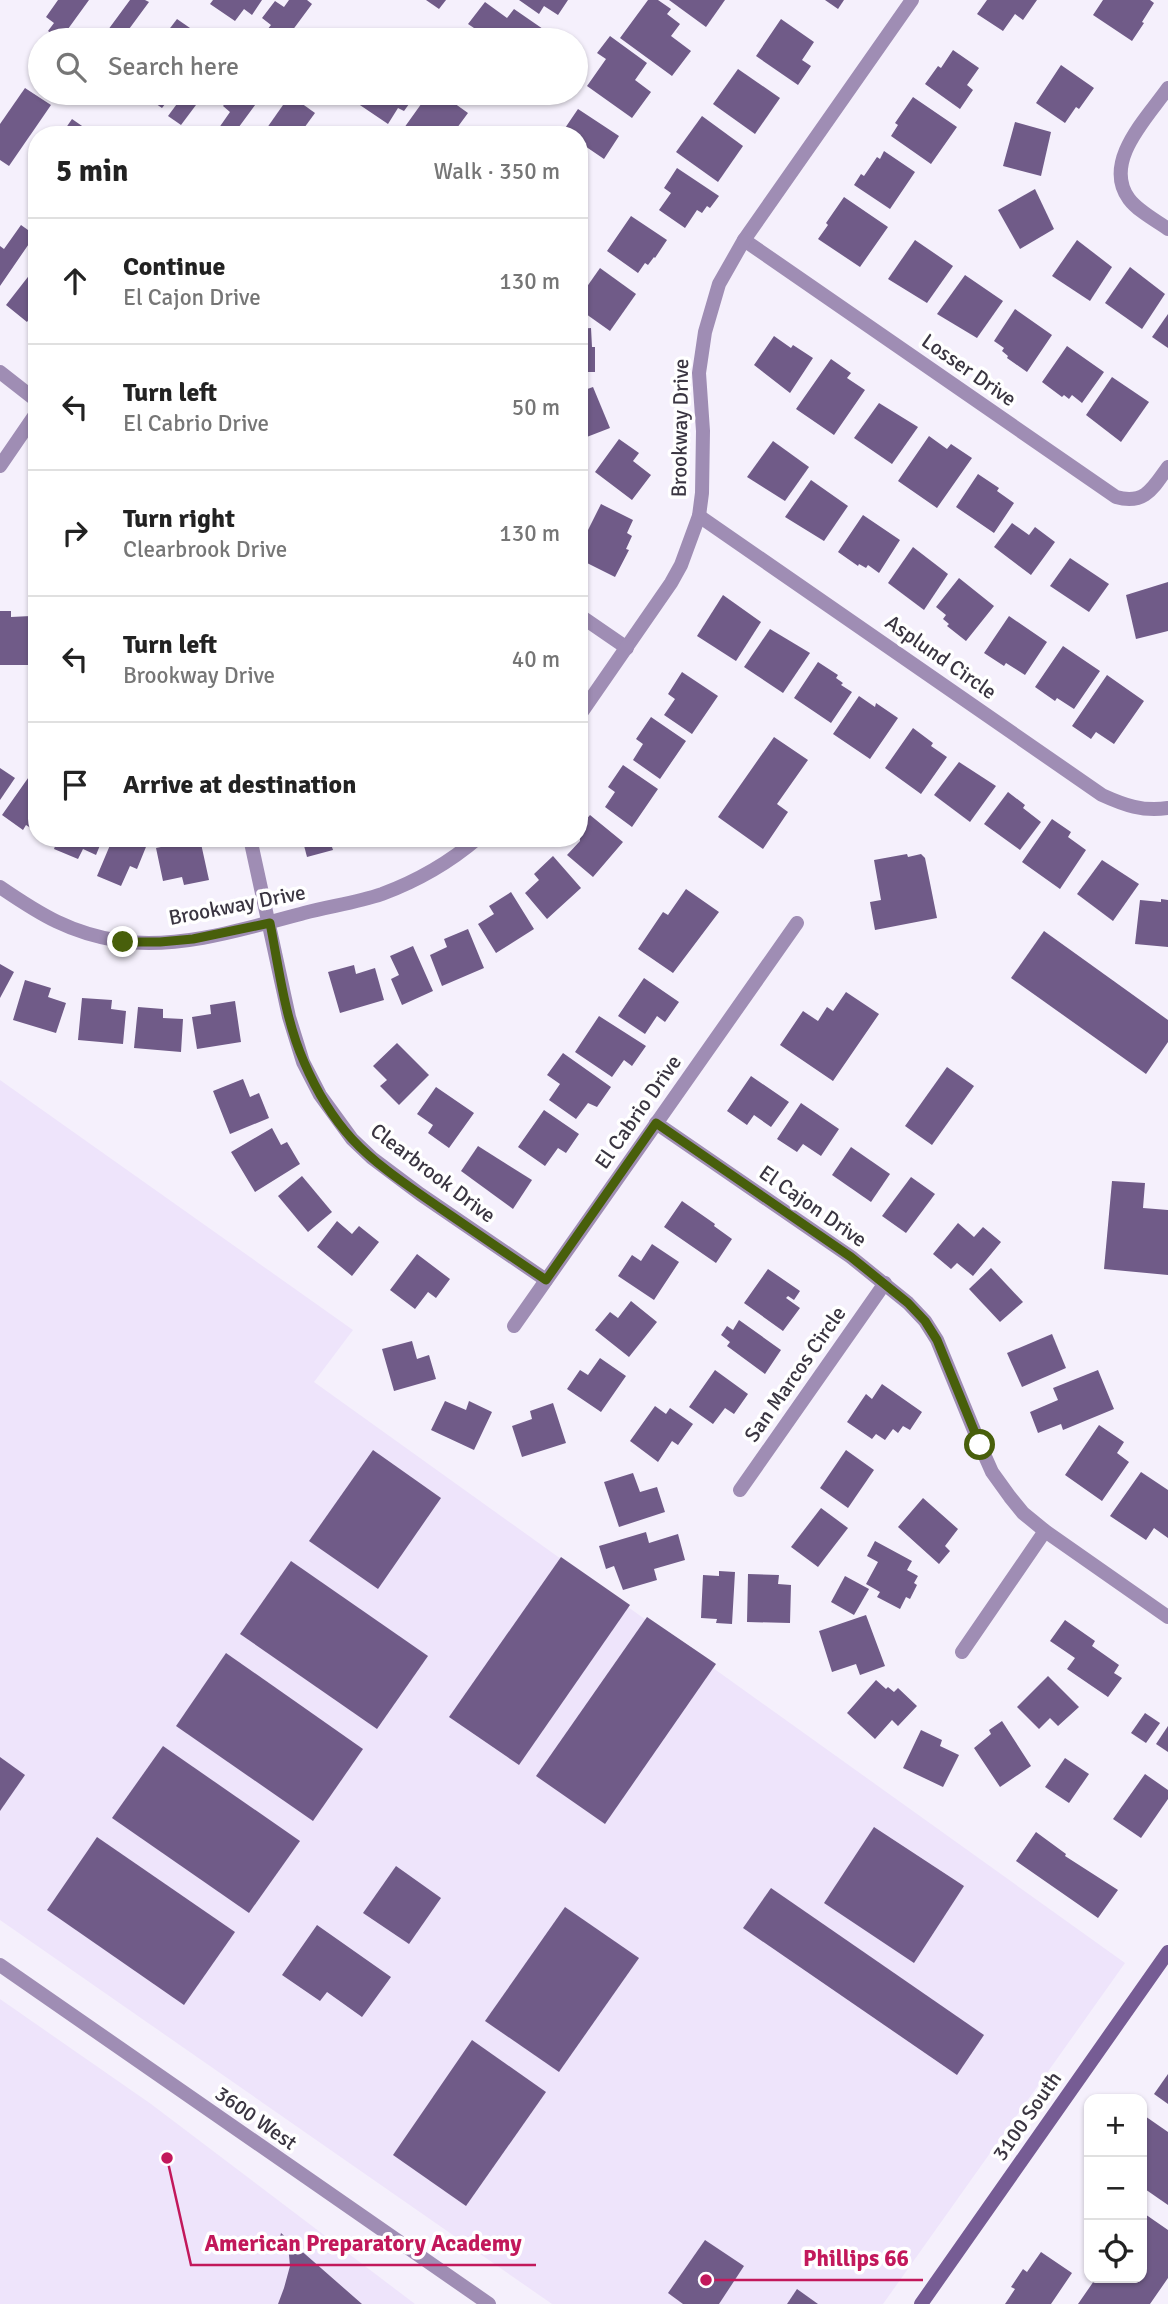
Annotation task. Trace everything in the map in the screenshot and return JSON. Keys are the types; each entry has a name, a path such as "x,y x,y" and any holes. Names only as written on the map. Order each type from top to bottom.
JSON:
{"main road":[{"name":"3100 South","path":"921,2304 1168,1952"}],"street":[{"name":"Brookway Drive","path":"588,703 681,565 699,516 703,431 699,373 705,332 719,284 744,240 912,0"},
{"path":"1168,88 1125,150 1120,179 1128,198 1168,229"},
{"name":"Losser Drive","path":"744,240 1116,497 1125,500 1143,496 1151,491 1168,467"},
{"path":"0,372 28,394"},
{"path":"0,466 28,425"},
{"name":"Asplund Circle","path":"699,516 1102,795 1130,807 1156,810 1168,808"},
{"path":"588,621 627,648"},
{"name":"Clearbrook Drive","path":"252,847 289,1017 303,1062 335,1117 352,1139 392,1174 546,1280"},
{"name":"Brookway Drive","path":"0,887 63,926 123,942 160,942 193,939 270,923 382,894 434,870 468,847"},
{"name":"El Cabrio Drive","path":"514,1326 797,923"},
{"name":"El Cajon Drive","path":"656,1123 851,1257 885,1283 916,1312 937,1340 992,1472 1023,1513 1168,1617"},
{"name":"San Marcos Circle","path":"740,1490 885,1283"},
{"path":"962,1652 1045,1531"},
{"name":"3600 West","path":"0,1965 489,2304"}],"shaded area":[{"path":"0,1080 353,1330 314,1382 1125,1963 883,2304 552,2304 0,1920"},
{"path":"0,1999 151,2104 415,2304 0,2304"}],"building":[{"path":"58,0 89,0 69,28 50,28 54,23 46,17"},
{"path":"130,0 149,2 130,28 109,28"},
{"path":"213,0 262,0 252,15 244,9 235,21 210,4"},
{"path":"289,0 307,0 312,4 294,28 269,28 271,25 262,18 275,1 284,7"},
{"path":"426,0 446,0 439,9"},
{"path":"519,0 568,0 558,15 544,6 539,14"},
{"path":"648,0 658,0 671,9 667,14 680,24 671,36 691,51 672,76 620,38"},
{"path":"669,0 725,0 706,27"},
{"path":"825,0 844,0 838,9"},
{"path":"987,0 1037,0 1023,20 1015,14 1003,31 977,14"},
{"path":"1103,0 1150,0 1154,3 1132,41 1093,15"},
{"path":"485,2 507,18 514,9 542,28 474,28 468,24"},
{"path":"177,19 190,28 170,28"},
{"path":"781,19 814,42 802,60 811,66 798,85 756,56"},
{"path":"610,36 647,63 635,80 651,92 632,118 588,87 606,59 597,53"},
{"path":"953,50 979,68 967,85 973,90 960,109 925,84 938,66 941,68"},
{"path":"1061,65 1094,88 1065,123 1036,103"},
{"path":"738,69 780,98 755,134 713,104"},
{"path":"25,88 28,90 28,105 51,105 37,126 28,126 28,138 9,166 0,160 0,124"},
{"path":"913,97 957,127 931,164 891,136 898,125 895,123"},
{"path":"176,105 196,105 181,125 168,116"},
{"path":"255,105 240,126 220,126 230,112 223,106"},
{"path":"283,105 304,105 315,113 306,126 268,126"},
{"path":"360,105 408,105 404,111 398,108 388,124"},
{"path":"420,105 457,105 468,113 458,126 405,126"},
{"path":"578,109 619,136 604,159 588,148 588,126 566,126"},
{"path":"702,116 743,146 718,182 676,152"},
{"path":"72,119 82,126 67,126"},
{"path":"1015,122 1051,132 1041,176 1003,166"},
{"path":"884,151 915,172 890,209 854,185 877,157 880,159"},
{"path":"677,168 719,196 710,208 707,206 702,213 697,210 685,228 659,210 671,193 664,188"},
{"path":"1035,189 1054,229 1020,249 998,210"},
{"path":"844,197 888,227 860,267 818,239"},
{"path":"631,216 667,240 655,258 648,265 645,263 638,273 607,251"},
{"path":"21,225 28,230 28,245 0,286 0,246 4,249"},
{"path":"915,240 953,266 927,303 888,279"},
{"path":"1077,240 1112,267 1090,301 1052,276"},
{"path":"1130,267 1165,294 1142,329 1105,303"},
{"path":"600,268 636,294 610,331 588,315 588,285"},
{"path":"965,275 1003,301 977,338 937,314"},
{"path":"28,277 27,322 6,305"},
{"path":"1015,309 1052,335 1027,372 1007,358 1002,351 1004,348 994,341"},
{"path":"1168,314 1168,348 1152,337"},
{"path":"588,328 591,328 592,347 595,347 595,372 588,372"},
{"path":"774,336 813,358 790,393 754,365"},
{"path":"1067,346 1104,372 1082,403 1072,395 1069,399 1064,395 1062,397 1042,382"},
{"path":"831,359 851,373 847,378 865,390 834,435 796,409"},
{"path":"1112,377 1149,402 1121,442 1086,415"},
{"path":"593,387 610,428 588,437 588,389"},
{"path":"879,403 918,427 892,464 854,438"},
{"path":"929,436 947,449 951,444 972,458 937,508 898,481"},
{"path":"619,439 639,453 633,461 651,475 632,500 595,472"},
{"path":"773,441 809,467 785,501 747,477"},
{"path":"978,474 999,488 997,491 1014,503 994,533 956,507"},
{"path":"811,480 848,506 824,541 785,517"},
{"path":"601,504 633,520 627,533 632,536 626,549 629,550 615,577 588,564 588,530"},
{"path":"863,515 900,540 879,573 868,565 866,568 859,564 858,566 838,552"},
{"path":"1012,523 1029,535 1035,527 1055,542 1031,575 994,547"},
{"path":"913,547 948,574 924,610 888,583"},
{"path":"1070,558 1109,584 1089,612 1050,586"},
{"path":"959,578 994,606 966,641 947,626 949,624 943,619 946,615 936,607"},
{"path":"1168,582 1168,631 1136,639 1126,595"},
{"path":"723,595 761,622 736,661 697,636"},
{"path":"0,611 11,611 11,617 28,616 28,665 0,665"},
{"path":"1009,616 1047,642 1025,675 984,653"},
{"path":"770,629 810,653 783,693 744,667"},
{"path":"1063,646 1100,671 1074,709 1057,698 1055,701 1035,687"},
{"path":"818,662 838,675 836,678 843,683 841,685 852,692 831,723 794,698"},
{"path":"682,672 718,696 692,734 664,715 675,699 668,694"},
{"path":"1107,675 1144,701 1114,744 1096,732 1091,739 1072,726"},
{"path":"859,696 875,707 876,703 898,718 870,759 833,734"},
{"path":"651,717 686,741 660,779 633,760 643,744 636,739"},
{"path":"913,728 947,757 921,794 885,768"},
{"path":"774,737 808,760 777,804 788,812 763,849 718,817"},
{"path":"959,762 996,786 970,822 934,795"},
{"path":"623,765 658,789 632,827 605,807 615,792 608,787"},
{"path":"0,768 15,778 0,800"},
{"path":"28,778 28,826 26,825 23,830 2,815"},
{"path":"1008,792 1041,822 1020,850 984,824"},
{"path":"590,815 623,842 593,877 567,855 574,847 588,847"},
{"path":"1052,819 1071,832 1068,837 1086,850 1060,889 1022,862"},
{"path":"99,847 96,855 83,849 78,859 54,849"},
{"path":"109,847 146,847 137,869 130,866 121,886 97,876"},
{"path":"202,847 209,880 184,885 182,877 163,881 156,848"},
{"path":"304,847 332,847 333,850 307,857"},
{"path":"907,854 908,857 921,854 925,858 937,918 875,930 870,902 881,900 874,860"},
{"path":"553,856 581,888 547,919 525,893 539,880 534,874"},
{"path":"1102,860 1139,884 1113,921 1077,894"},
{"path":"686,889 719,912 673,973 638,949 663,912 668,915"},
{"path":"511,892 534,929 496,953 478,924 494,914 489,906"},
{"path":"1161,899 1168,900 1168,947 1135,944 1140,900 1161,902"},
{"path":"468,929 484,968 442,986 430,955 447,947 444,939"},
{"path":"1044,931 1168,1020 1168,1042 1146,1074 1011,978"},
{"path":"413,946 433,991 402,1005 391,979 399,975 390,956"},
{"path":"0,964 14,972 0,998"},
{"path":"354,965 356,974 375,968 384,1000 340,1013 328,972"},
{"path":"644,978 679,1002 665,1022 657,1016 645,1034 618,1016"},
{"path":"25,980 51,988 48,997 66,1003 56,1033 13,1020"},
{"path":"846,992 879,1014 833,1081 780,1045 803,1011 818,1021 827,1007 833,1011"},
{"path":"82,998 112,1000 111,1009 126,1011 123,1044 78,1040"},
{"path":"235,1001 241,1042 197,1049 192,1017 211,1014 210,1005"},
{"path":"138,1007 163,1009 163,1018 183,1019 181,1052 134,1048"},
{"path":"599,1016 646,1046 632,1066 624,1060 612,1077 575,1052"},
{"path":"397,1043 429,1075 399,1105 380,1086 387,1080 373,1066"},
{"path":"563,1053 611,1087 597,1107 588,1103 576,1119 549,1100 560,1084 547,1075"},
{"path":"947,1067 974,1086 932,1145 905,1126"},
{"path":"751,1076 789,1102 771,1127 754,1115 747,1125 727,1111"},
{"path":"243,1079 250,1097 259,1093 269,1118 230,1134 213,1091"},
{"path":"436,1087 474,1113 449,1148 428,1133 433,1125 417,1114"},
{"path":"801,1103 839,1129 821,1156 803,1144 797,1152 777,1139"},
{"path":"544,1110 579,1134 566,1153 558,1148 545,1166 518,1147"},
{"path":"272,1128 281,1145 287,1142 300,1164 255,1192 231,1152"},
{"path":"478,1146 532,1180 513,1209 461,1171"},
{"path":"851,1147 890,1174 871,1202 832,1175"},
{"path":"302,1176 332,1212 308,1232 278,1196"},
{"path":"911,1177 935,1194 906,1233 882,1216"},
{"path":"1112,1181 1145,1183 1143,1208 1168,1210 1168,1275 1104,1269"},
{"path":"682,1201 732,1239 716,1263 664,1227"},
{"path":"337,1221 352,1234 359,1226 379,1242 352,1276 317,1247"},
{"path":"958,1223 974,1237 983,1227 1001,1242 973,1276 957,1263 951,1269 933,1254"},
{"path":"652,1244 679,1262 654,1300 618,1276 632,1255 641,1261"},
{"path":"417,1254 450,1279 436,1298 428,1292 415,1309 390,1290"},
{"path":"991,1268 1023,1302 1000,1322 969,1289"},
{"path":"768,1269 800,1291 794,1300 788,1296 786,1298 800,1308 783,1331 744,1303"},
{"path":"631,1301 657,1322 629,1357 595,1330 610,1312 618,1318"},
{"path":"739,1320 781,1350 765,1374 727,1346 730,1342 721,1335 727,1326 733,1330"},
{"path":"1052,1334 1066,1368 1022,1387 1007,1353"},
{"path":"412,1341 417,1359 429,1355 436,1379 394,1391 382,1349"},
{"path":"600,1358 626,1376 601,1412 567,1389 580,1370 588,1375"},
{"path":"715,1370 748,1394 734,1414 725,1408 713,1424 689,1407"},
{"path":"1098,1370 1114,1409 1063,1430 1061,1424 1038,1433 1030,1412 1058,1400 1053,1388"},
{"path":"882,1384 922,1412 910,1430 903,1426 898,1433 893,1429 885,1440 876,1434 872,1439 847,1422 866,1394 872,1399"},
{"path":"445,1401 466,1410 469,1401 492,1412 474,1450 431,1430"},
{"path":"553,1403 566,1443 522,1457 512,1426 532,1419 530,1411"},
{"path":"655,1406 666,1414 670,1408 693,1424 678,1445 672,1441 658,1462 630,1441"},
{"path":"1099,1425 1124,1442 1117,1453 1129,1462 1102,1501 1065,1475"},
{"path":"373,1450 441,1498 378,1589 309,1541"},
{"path":"846,1450 874,1470 848,1508 820,1488"},
{"path":"1141,1472 1168,1490 1168,1538 1154,1528 1146,1540 1110,1516"},
{"path":"633,1473 640,1492 657,1487 665,1512 619,1527 604,1482"},
{"path":"923,1498 958,1529 945,1546 950,1551 939,1564 898,1527"},
{"path":"821,1508 848,1528 818,1567 791,1547"},
{"path":"646,1532 649,1543 678,1534 685,1560 654,1569 657,1580 623,1590 614,1566 606,1569 599,1546"},
{"path":"875,1541 912,1561 907,1570 918,1576 910,1599 906,1597 900,1609 877,1597 880,1592 866,1584 878,1562 867,1556"},
{"path":"561,1557 630,1605 519,1765 449,1717"},
{"path":"291,1561 428,1656 377,1729 240,1634"},
{"path":"719,1571 735,1572 732,1624 701,1618 703,1575 719,1576"},
{"path":"748,1574 779,1575 778,1584 791,1585 790,1623 747,1622"},
{"path":"845,1576 869,1589 854,1615 831,1602"},
{"path":"866,1615 885,1666 860,1675 856,1664 832,1672 819,1631"},
{"path":"647,1617 716,1664 605,1824 536,1776"},
{"path":"1065,1620 1095,1641 1092,1646 1119,1665 1114,1673 1122,1678 1108,1697 1067,1669 1075,1658 1050,1641"},
{"path":"226,1653 363,1749 313,1821 176,1726"},
{"path":"1048,1676 1079,1707 1058,1726 1050,1718 1039,1729 1017,1707"},
{"path":"876,1680 894,1692 898,1688 917,1706 898,1726 892,1720 875,1739 847,1713"},
{"path":"1145,1713 1160,1723 1146,1743 1131,1733"},
{"path":"1002,1721 1031,1766 1000,1787 974,1748 991,1734 989,1730"},
{"path":"1168,1726 1168,1752 1156,1744"},
{"path":"921,1730 942,1740 940,1746 959,1755 943,1787 903,1768"},
{"path":"163,1746 300,1841 249,1913 112,1818"},
{"path":"0,1757 25,1775 0,1811"},
{"path":"1065,1758 1089,1774 1069,1803 1045,1787"},
{"path":"1145,1774 1168,1790 1168,1799 1141,1838 1113,1819"},
{"path":"874,1827 964,1886 914,1963 824,1903"},
{"path":"1036,1832 1066,1854 1065,1856 1118,1890 1098,1918 1016,1861"},
{"path":"97,1837 235,1932 184,2005 47,1910"},
{"path":"396,1866 441,1898 409,1944 363,1913"},
{"path":"771,1888 984,2035 957,2075 743,1928"},
{"path":"565,1907 639,1958 559,2072 485,2021"},
{"path":"317,1925 391,1977 362,2017 327,1992 320,2001 282,1975"},
{"path":"472,2040 546,2092 466,2206 393,2155"},
{"path":"1168,2074 1168,2104 1154,2094"},
{"path":"1147,2117 1168,2132 1168,2205 1147,2190"},
{"path":"1147,2215 1168,2230 1168,2278 1150,2304 1078,2304 1093,2283 1147,2283"},
{"path":"281,2233 362,2304 278,2304 290,2266 288,2244 280,2237"},
{"path":"705,2240 744,2266 719,2304 683,2304 668,2293"},
{"path":"1041,2252 1072,2273 1051,2304 1005,2304 1015,2289 1011,2287 1023,2269 1027,2272"},
{"path":"797,2289 818,2304 787,2304"}],"place":[{"name":"American Preparatory Academy","path":"167,2158"},
{"name":"Phillips 66","path":"706,2280"}],"route":[{"path":"123,942 193,939 270,923 289,1017 303,1062 320,1095 352,1139 392,1174 546,1280 656,1123 851,1257 908,1303 925,1321 937,1340 980,1445"}]}
